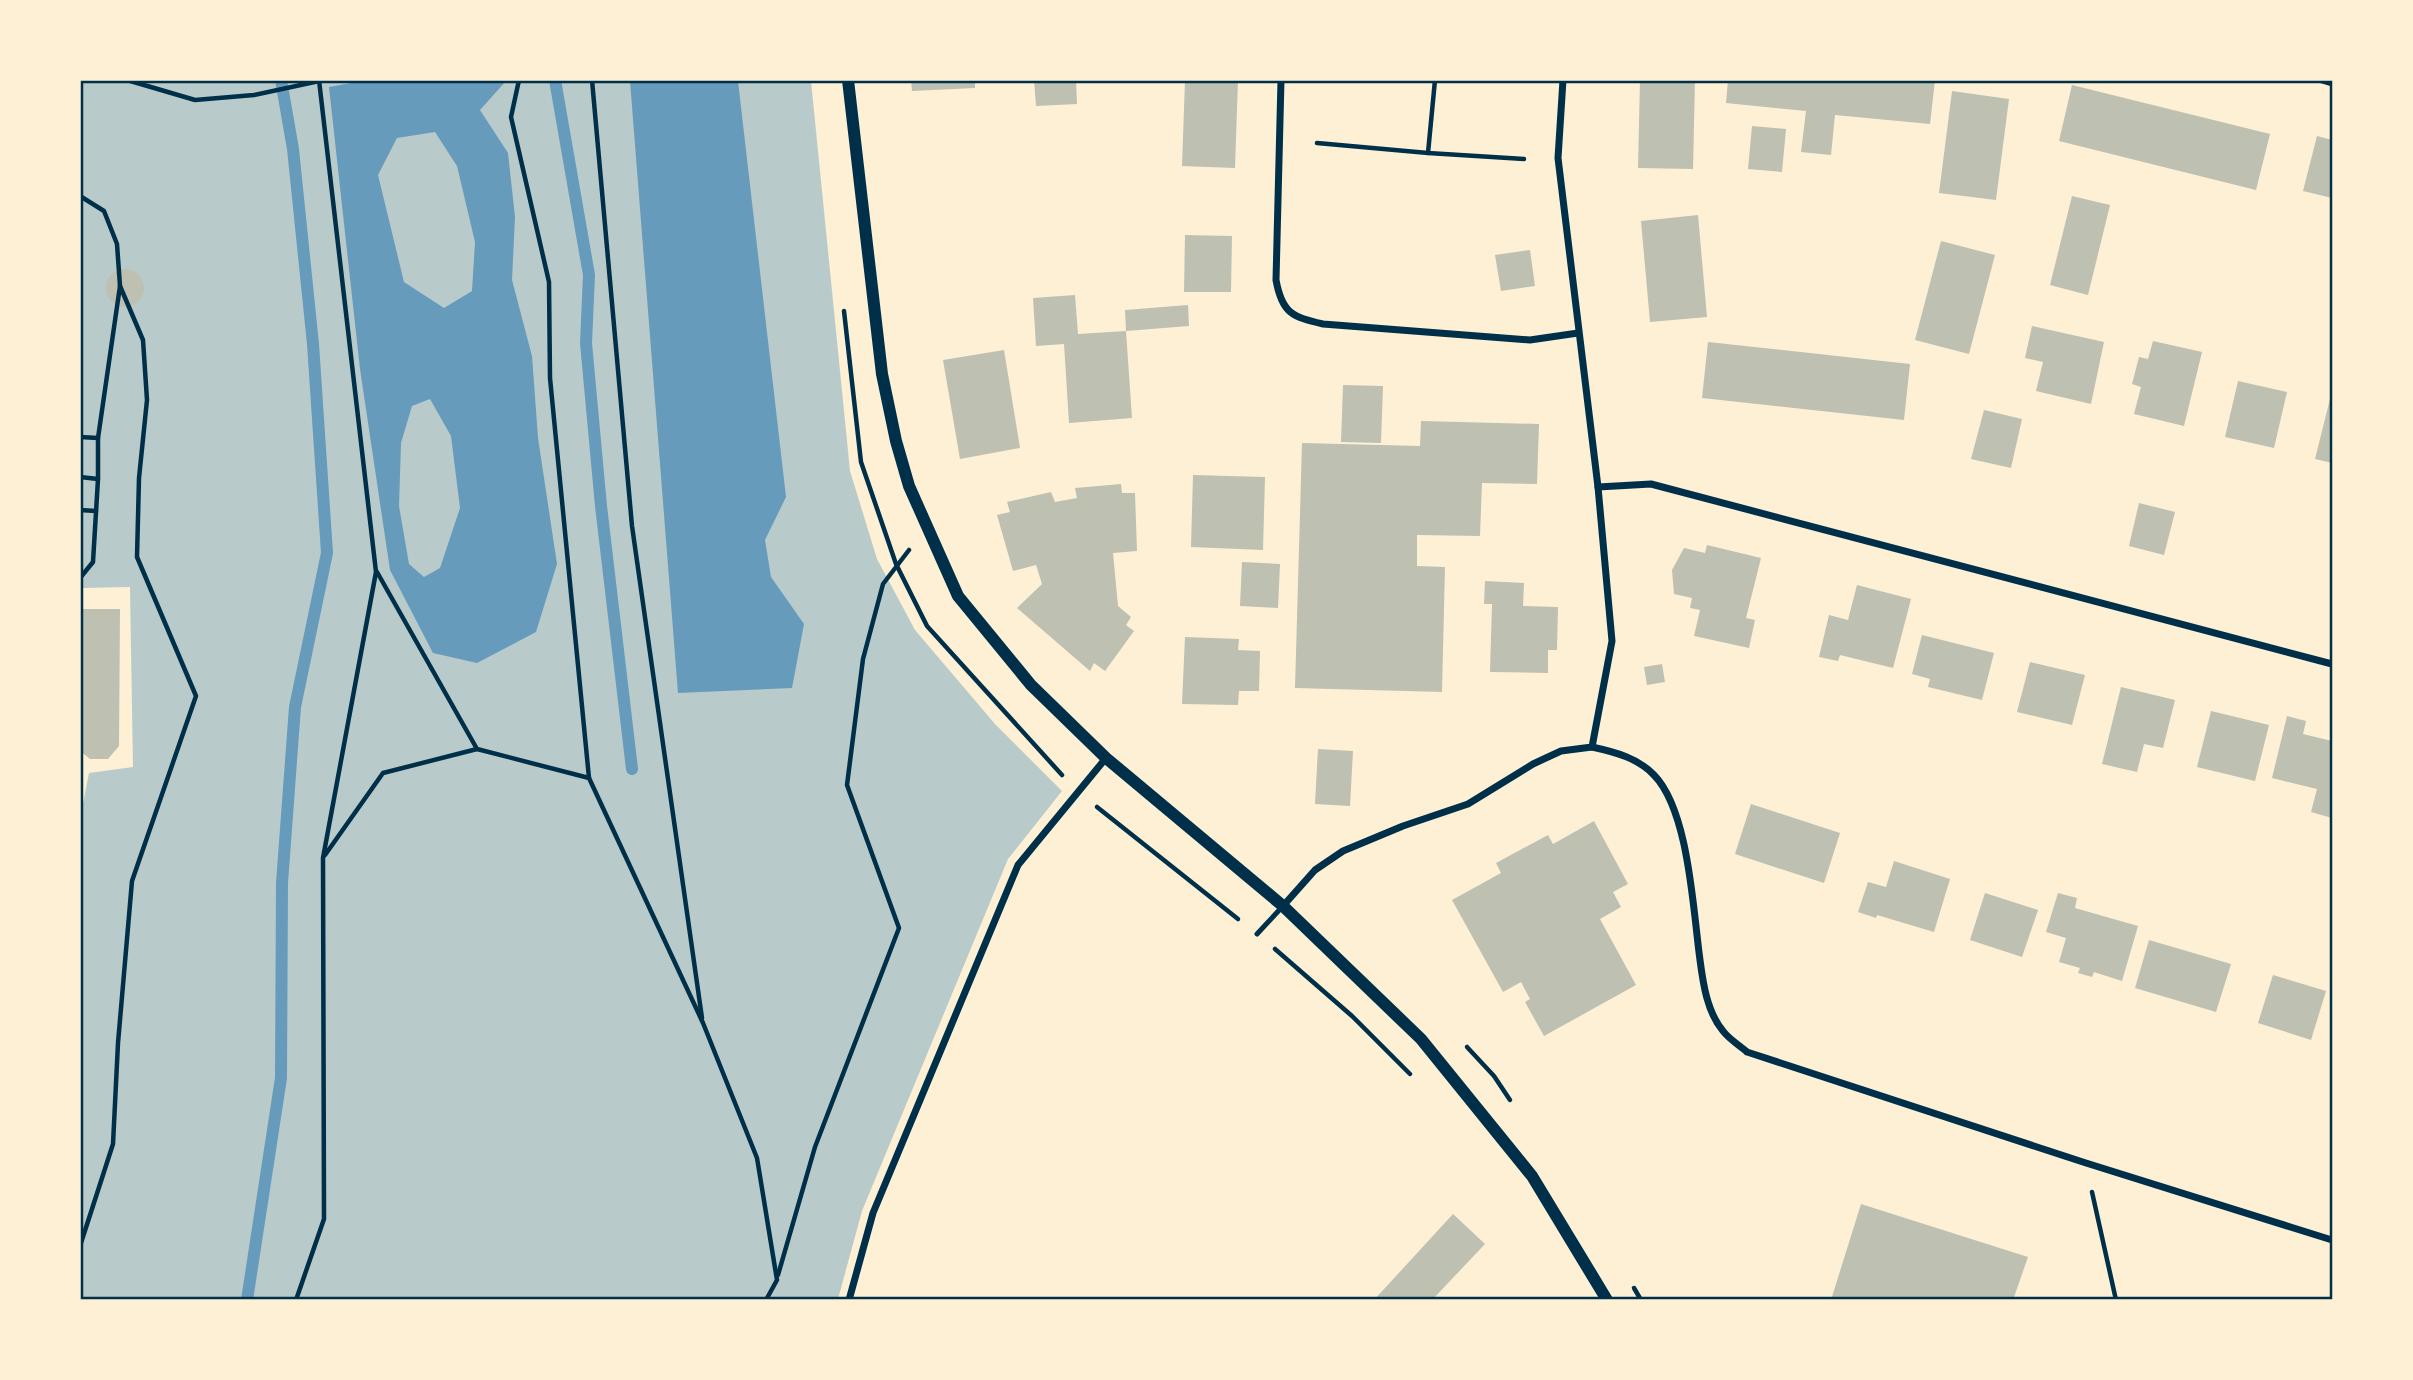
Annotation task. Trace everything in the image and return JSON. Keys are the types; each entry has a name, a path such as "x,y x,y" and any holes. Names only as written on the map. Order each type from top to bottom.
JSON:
{"street":[{"path":"848,80 882,374 896,441 909,486 958,596 1031,685 1105,758 1283,906 1421,1039 1532,1177 1607,1300"},
{"path":"1281,80 1276,280 1279,299 1287,311 1323,324 1531,340 1578,333"},
{"path":"1563,80 1558,158 1598,487 1612,641 1592,747"},
{"path":"2322,80 2333,83"},
{"path":"1598,487 1651,484 2333,664"},
{"path":"1283,906 1315,870 1343,851 1403,826 1468,804 1533,764 1562,751 1592,747 1617,752 1638,762 1654,774 1667,791 1677,812 1704,992 1722,1030 1747,1052 2086,1163 2333,1240"},
{"path":"849,1300 873,1213 959,1001 1018,866 1105,758"}],"lane":[{"path":"1257,934 1283,906"}],"path":[{"path":"127,80 195,100 254,95 321,81 376,572 323,858 324,1219 296,1300"},
{"path":"519,80 511,117 549,282 550,378 589,778 703,1023 757,1158 777,1280"},
{"path":"592,80 632,526 703,1023"},
{"path":"1428,153 1435,80"},
{"path":"1317,143 1524,159"},
{"path":"80,196 104,211 117,244 120,286 98,438 99,479 93,562 80,578"},
{"path":"80,1246 113,1144 118,1043 132,881 196,696 137,557 139,478 147,400 143,340 120,286"},
{"path":"80,437 98,438"},
{"path":"80,477 99,479"},
{"path":"80,510 96,511"},
{"path":"766,1300 777,1280 815,1147 899,928 847,785 863,659 883,584 896,564 927,529"},
{"path":"376,572 477,749"},
{"path":"323,858 383,773 477,749 589,778"},
{"path":"1257,934 1352,1016 1419,1083"},
{"path":"2086,1163 2116,1300"}],"shaded area":[{"path":"80,81 811,81 850,471 877,559 915,630 995,724 1062,791 1008,859 862,1211 838,1299 81,1299 81,814 89,773 133,767 130,587 81,588"}],"water":[{"path":"368,80 506,81 480,110 508,153 515,217 512,280 532,356 538,438 557,564 536,632 477,663 433,653 390,570 360,369 329,87","holes":["435,132 457,166 475,242 472,291 444,308 404,282 378,175 397,138","430,399 451,436 460,508 440,568 424,577 409,564 399,506 401,443 412,406"]},
{"path":"630,81 738,81 786,497 765,540 771,577 804,624 792,688 678,693"}],"building":[{"path":"911,80 975,80 975,88 912,91"},
{"path":"1034,80 1076,80 1077,104 1036,106"},
{"path":"1185,80 1238,80 1235,168 1182,166"},
{"path":"1640,80 1695,80 1693,169 1638,168"},
{"path":"1728,80 1935,80 1930,124 1835,115 1831,155 1801,152 1806,111 1726,103"},
{"path":"2072,85 2270,134 2256,190 2059,141"},
{"path":"1952,91 2009,99 1996,200 1939,193"},
{"path":"1752,126 1786,129 1782,172 1748,169"},
{"path":"2317,136 2332,140 2332,198 2303,191"},
{"path":"2072,196 2110,205 2088,295 2050,285"},
{"path":"1698,215 1707,317 1650,322 1641,221"},
{"path":"1185,235 1232,236 1231,292 1184,292"},
{"path":"1941,241 1995,255 1969,354 1915,340"},
{"path":"1530,250 1535,286 1501,291 1495,255"},
{"path":"125,269 138,275 144,288 138,301 125,307 112,301 106,288 112,275"},
{"path":"1075,295 1078,334 1126,331 1132,418 1069,423 1064,344 1036,346 1033,298"},
{"path":"1188,305 1189,326 1126,331 1125,310"},
{"path":"2032,326 2104,342 2091,404 2036,391 2043,362 2025,358"},
{"path":"2153,341 2202,352 2184,426 2134,414 2141,387 2132,384 2139,357 2148,359"},
{"path":"1708,342 1910,364 1904,420 1702,398"},
{"path":"1004,350 1020,448 960,459 943,360"},
{"path":"2238,381 2287,392 2274,448 2225,437"},
{"path":"1343,385 1383,386 1381,443 1341,442"},
{"path":"2332,391 2332,463 2315,459"},
{"path":"1984,410 2022,419 2011,468 1971,459"},
{"path":"1421,421 1539,424 1537,484 1482,483 1480,536 1417,535 1417,566 1445,567 1442,692 1295,688 1302,443 1420,446"},
{"path":"1193,475 1265,477 1263,550 1191,547"},
{"path":"1121,484 1122,493 1135,493 1137,551 1113,553 1118,606 1131,617 1126,625 1134,631 1105,671 1094,663 1090,671 1017,608 1042,584 1036,565 1013,571 997,515 1010,512 1007,502 1051,492 1055,502 1077,498 1075,488"},
{"path":"2139,503 2175,512 2164,555 2129,546"},
{"path":"1707,545 1761,558 1746,618 1755,620 1749,648 1694,636 1700,610 1690,608 1692,598 1674,594 1672,570 1684,548 1705,553"},
{"path":"1242,562 1280,564 1278,608 1240,606"},
{"path":"1485,581 1524,583 1523,606 1558,607 1557,650 1548,650 1548,673 1490,672 1492,604 1484,604"},
{"path":"1857,585 1911,599 1893,668 1840,655 1838,661 1819,657 1829,615 1848,620"},
{"path":"80,609 120,609 119,746 108,759 90,759 80,751"},
{"path":"1922,635 1994,653 1982,700 1928,687 1930,679 1912,674"},
{"path":"1185,637 1239,639 1238,650 1260,651 1259,691 1239,691 1238,705 1182,704"},
{"path":"2030,662 2085,675 2072,725 2017,712"},
{"path":"1662,664 1665,682 1647,685 1644,667"},
{"path":"2121,687 2175,700 2163,748 2144,744 2137,772 2102,764"},
{"path":"2211,711 2269,725 2255,781 2197,767"},
{"path":"2287,716 2306,721 2303,734 2332,741 2332,818 2311,812 2317,789 2272,778"},
{"path":"1318,749 1353,751 1350,806 1315,804"},
{"path":"1751,804 1840,833 1824,883 1735,854"},
{"path":"1594,821 1628,884 1613,892 1621,907 1600,919 1636,985 1544,1036 1525,1002 1530,999 1521,982 1503,992 1452,900 1501,873 1496,863 1548,835 1553,844"},
{"path":"1894,861 1950,879 1934,932 1858,912 1868,882 1886,887"},
{"path":"1985,893 2038,910 2022,957 1970,940"},
{"path":"2058,893 2077,898 2075,908 2138,926 2122,981 2094,972 2092,977 2078,973 2080,968 2059,962 2066,938 2046,932"},
{"path":"2149,940 2231,964 2216,1012 2135,988"},
{"path":"2273,975 2326,991 2311,1040 2258,1023"},
{"path":"1861,1204 2028,1257 2013,1300 1831,1300"},
{"path":"1453,1214 1485,1244 1432,1300 1374,1300"}],"waterway":[{"path":"247,1300 281,1078 282,883 295,707 327,553 313,344 293,149 281,80"},
{"path":"555,80 589,275 586,343 601,506 632,769"}]}
